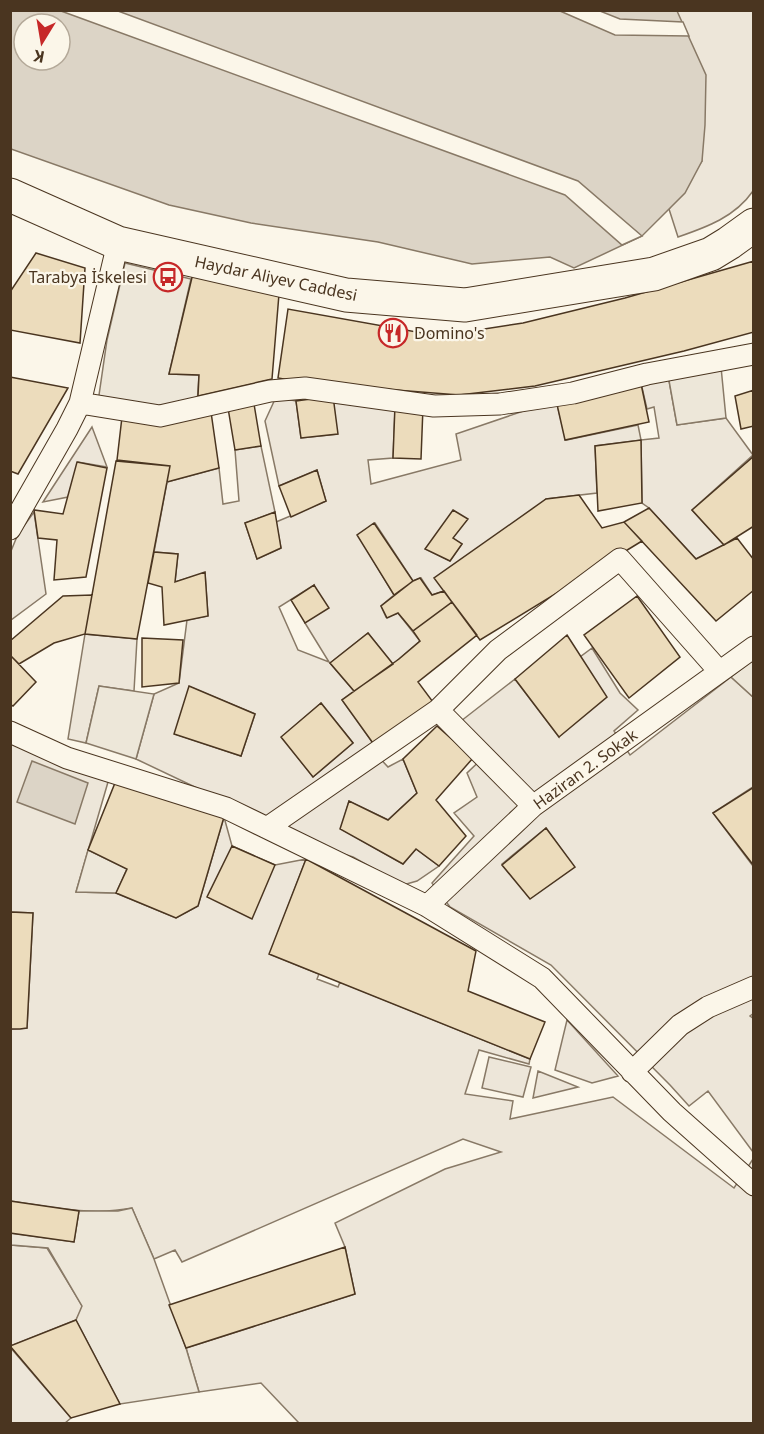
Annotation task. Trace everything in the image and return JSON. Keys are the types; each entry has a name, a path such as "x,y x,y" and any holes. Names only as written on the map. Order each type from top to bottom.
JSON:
{"main road":[{"name":"Haydar Aliyev Caddesi","path":"10,195 118,243 346,295 465,305 654,274 711,254 753,225"}],"street":[{"path":"10,529 80,403 118,243"},
{"path":"80,403 160,416 270,391 304,388 434,406 500,404 573,393 647,374 753,354"},
{"path":"267,828 438,710 498,650 620,560 719,671"},
{"name":"Haziran 2. Sokak","path":"427,906 533,806 753,647"},
{"path":"438,710 533,806"},
{"path":"10,732 67,758 226,808 427,906 542,978 672,1112 753,1185"},
{"path":"632,1072 680,1025 708,1007 753,987"}],"shaded area":[{"path":"10,11 677,11 706,75 702,161 685,193 642,236 574,268 550,257 472,264 378,242 251,223 169,205 11,149"},
{"path":"676,11 753,11 753,191 738,208 720,220 678,237 669,209 702,161"},
{"path":"125,263 191,279 169,374 199,375 197,405 175,412 98,402 107,340"},
{"path":"721,367 726,418 677,425 668,375"},
{"path":"668,375 677,425 726,418 753,455 692,510 724,545 696,559 642,503 641,440 659,438 654,407 647,409 640,379"},
{"path":"276,397 296,401 301,438 337,434 333,399 395,410 393,458 368,460 371,484 461,460 456,434 556,400 566,440 638,425 641,440 595,446 597,493 546,499 444,591 432,595 421,578 413,581 375,523 358,535 394,595 381,606 386,617 398,613 420,641 393,664 368,633 330,663 354,691 342,700 375,746 372,750 388,767 403,759 417,793 388,820 349,801 341,829 403,864 416,849 439,866 417,881 403,885 353,857 299,840 136,759 154,694 179,683 187,620 208,616 205,573 175,582 178,554 154,552 167,482 219,468 223,504 239,501 235,450 261,446 275,512 245,523 257,559 281,548 276,522 326,501 317,470 279,486 265,421","holes":["453,538 462,544 450,561 426,549","314,585 305,623 329,662 298,650 279,607","190,687 255,714 241,756 175,734","321,703 353,743 313,777 282,737"]},
{"path":"92,427 107,467 78,462 68,497 43,502"},
{"path":"34,512 46,594 11,620 11,551 18,534"},
{"path":"85,634 137,639 134,691 99,686 86,743 68,739"},
{"path":"592,648 620,693 638,710 614,731 630,755 731,677 753,697 753,787 713,813 753,866 754,1013 750,1016 754,1019 753,1152 708,1091 689,1106 551,965 450,907 432,883 474,836 454,813 477,797 467,773 488,753 461,721 515,679 559,737 580,657","holes":["546,828 574,867 530,898 502,864"]},
{"path":"753,660 753,697 731,677"},
{"path":"99,686 154,694 136,759 86,743"},
{"path":"11,738 94,773 108,782 76,892 116,893 176,918 198,906 224,817 232,846 275,865 306,859 270,954 319,974 317,979 338,987 340,982 530,1059 529,1064 479,1050 465,1094 513,1101 510,1119 613,1097 734,1188 753,1159 753,1423 299,1423 261,1383 199,1392 186,1348 355,1294 345,1247 335,1223 445,1169 501,1152 463,1139 182,1262 175,1250 154,1259 132,1208 86,1211 11,1201 10,1029 27,1028 33,913 11,912"},
{"path":"32,761 88,783 75,824 17,802"},
{"path":"88,850 127,869 116,893 76,892"},
{"path":"567,1020 618,1076 592,1083 555,1070"},
{"path":"489,1057 531,1067 523,1097 482,1088"},
{"path":"538,1071 578,1087 533,1098"},
{"path":"132,1208 154,1259 199,1392 120,1404 76,1320 82,1306 48,1248 11,1245 11,1233 74,1242 79,1211 118,1211"},
{"path":"11,1245 47,1248 83,1307 76,1320 11,1346"},
{"path":"10,1347 71,1418 65,1423 11,1423"}],"pier":[{"path":"61,11 118,11 578,181 642,236 622,245 565,195 72,15 72,12"},
{"path":"560,11 600,11 620,19 683,22 689,36 615,35"}],"building":[{"path":"36,253 85,268 80,343 10,330 10,292"},
{"path":"754,261 754,332 684,351 535,386 459,395 307,383 278,378 288,309 439,336 523,323 625,298"},
{"path":"194,269 279,294 272,379 198,396 199,375 169,374"},
{"path":"10,377 68,388 18,474 10,471"},
{"path":"640,379 649,422 565,440 556,400"},
{"path":"754,390 754,426 741,429 735,396"},
{"path":"333,396 338,434 301,438 296,401"},
{"path":"254,404 261,446 235,450 228,408"},
{"path":"395,405 423,407 421,459 393,458"},
{"path":"211,412 219,468 167,482 170,466 117,460 122,417"},
{"path":"641,440 642,503 598,511 595,446"},
{"path":"754,456 754,526 724,545 692,510"},
{"path":"116,461 170,466 137,639 85,634"},
{"path":"77,462 107,468 86,577 54,580 57,540 38,538 34,510 63,514"},
{"path":"317,470 326,501 291,517 279,486"},
{"path":"579,495 602,528 624,522 642,541 480,640 434,578 546,499"},
{"path":"649,508 696,559 737,538 754,560 754,590 716,621 624,522"},
{"path":"453,510 468,519 453,538 462,544 450,561 425,549"},
{"path":"275,512 281,548 257,559 245,523"},
{"path":"374,523 413,581 394,595 357,535"},
{"path":"154,552 178,554 175,582 205,572 208,616 164,625 162,587 148,583"},
{"path":"420,578 432,595 444,591 452,602 413,631 398,613 387,618 381,606"},
{"path":"314,585 329,608 305,623 291,600"},
{"path":"92,595 85,634 54,643 19,664 10,655 10,641 63,596"},
{"path":"637,596 680,657 629,698 584,635"},
{"path":"452,602 477,635 418,682 433,702 375,746 342,700 420,641 413,631"},
{"path":"368,633 393,664 354,691 330,663"},
{"path":"567,635 607,697 559,737 515,679"},
{"path":"142,638 183,640 179,683 142,687"},
{"path":"10,655 36,682 13,706 10,704"},
{"path":"189,686 255,714 241,756 174,734"},
{"path":"321,703 353,743 313,777 281,737"},
{"path":"437,726 473,758 436,800 466,836 439,866 416,849 403,864 340,829 349,801 388,820 417,793 403,759"},
{"path":"117,778 224,817 198,906 176,918 116,893 127,869 88,850"},
{"path":"754,787 754,866 713,813"},
{"path":"546,828 575,867 530,899 502,865"},
{"path":"232,846 275,865 252,919 207,897"},
{"path":"306,859 476,951 468,991 545,1022 530,1059 269,954"},
{"path":"10,912 33,913 27,1028 20,1029 10,1029"},
{"path":"10,1201 79,1211 74,1242 10,1233"},
{"path":"345,1247 355,1294 186,1348 169,1305"},
{"path":"76,1320 120,1404 71,1418 10,1346"}],"place":[{"name":"Tarabya İskelesi","path":"168,277"},
{"name":"Domino's","path":"393,333"}]}
